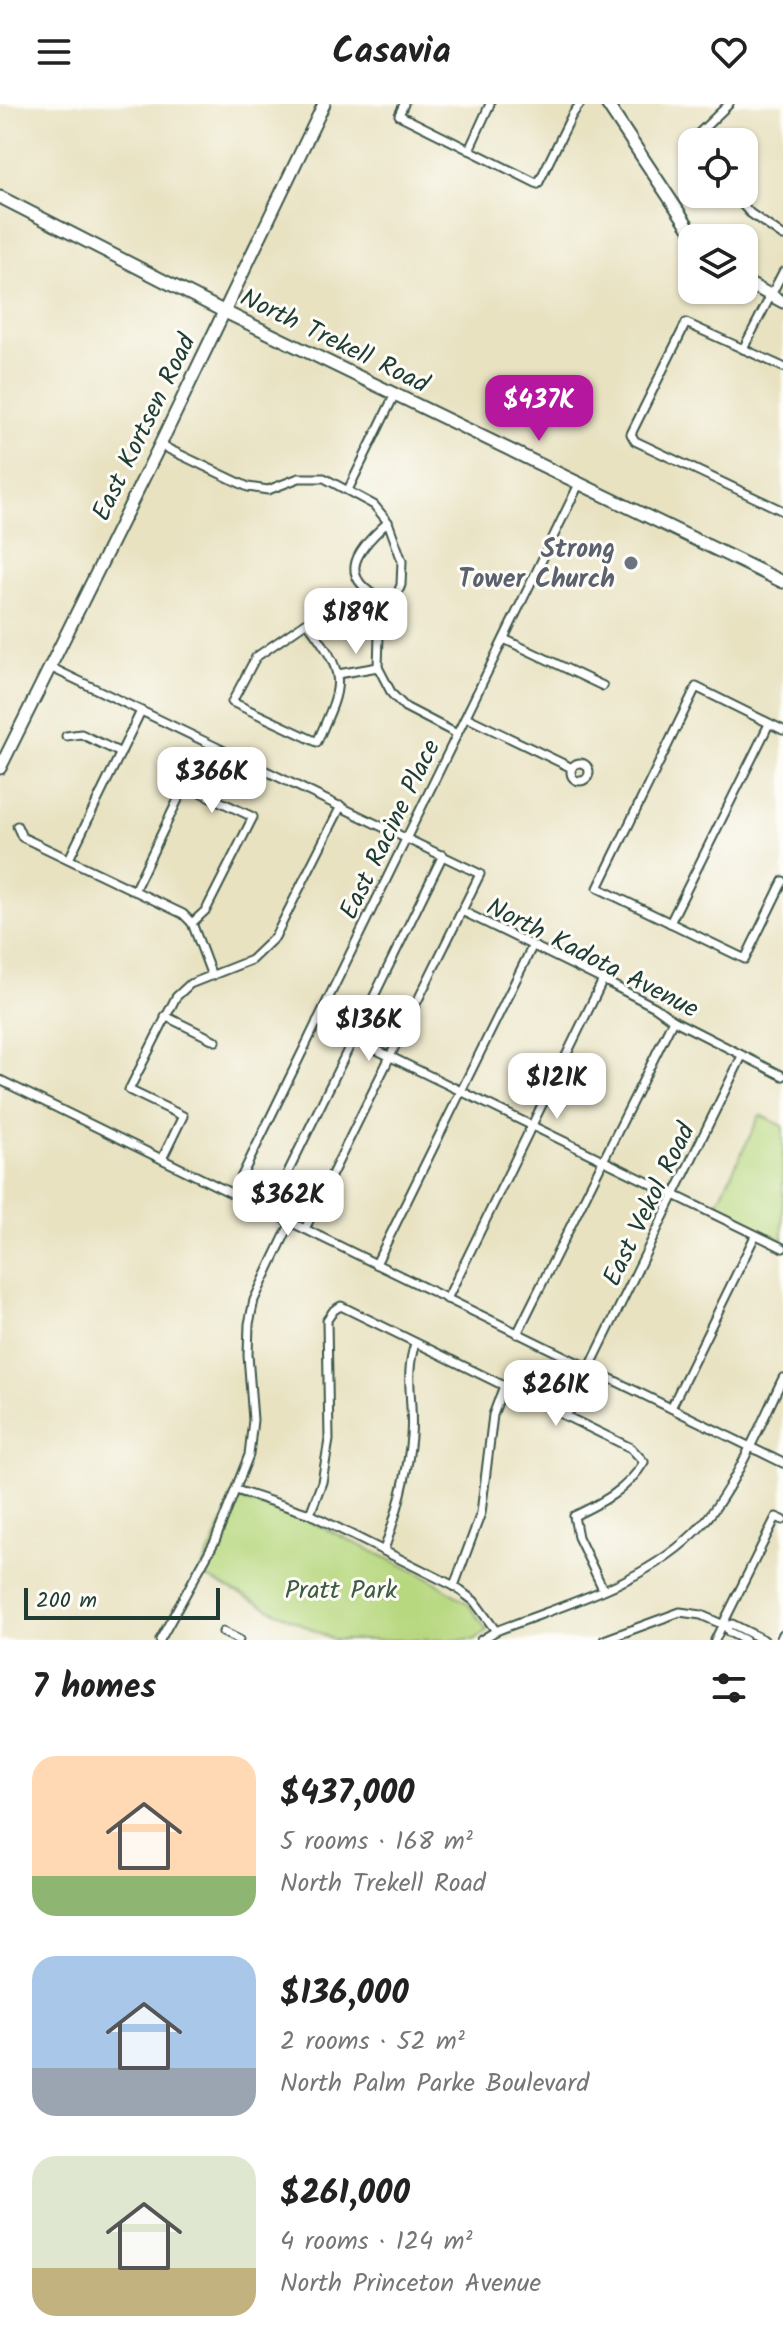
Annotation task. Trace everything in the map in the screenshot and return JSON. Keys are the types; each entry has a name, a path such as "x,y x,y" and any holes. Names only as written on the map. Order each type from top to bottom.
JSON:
{"street":[{"name":"East Kortsen Road","path":"0,768 324,104"},
{"path":"404,104 399,115 538,184 580,104"},
{"path":"469,150 490,104"},
{"path":"607,104 687,224"},
{"path":"708,128 729,104"},
{"name":"North Trekell Road","path":"0,197 223,311 783,582"},
{"path":"746,208 783,236"},
{"path":"743,349 783,272"},
{"path":"758,289 783,302"},
{"path":"783,367 686,323 631,434 635,441 783,511"},
{"path":"348,490 395,394"},
{"path":"160,445 248,487 268,490 299,478 324,478 374,505 388,522 402,561 401,585 379,637 378,667 392,694 405,707 457,734"},
{"name":"East Racine Place","path":"233,1194 580,482"},
{"path":"388,522 358,552 354,562 355,572 367,590 393,605"},
{"path":"307,622 329,651 338,674 337,697 317,742 232,702 256,657 307,622"},
{"path":"504,639 603,686"},
{"name":"North Kadota Avenue","path":"50,667 480,874 462,911 603,980 783,1076"},
{"path":"338,674 378,667"},
{"path":"783,730 696,687 598,888 745,959 783,881"},
{"path":"69,859 141,711"},
{"path":"466,717 572,768"},
{"path":"670,923 769,724"},
{"path":"66,736 81,734 121,753"},
{"path":"134,891 185,785 253,817 206,910 192,923"},
{"path":"162,1159 183,1116 129,1090 165,1016 176,997 190,984 251,960 275,937 341,806"},
{"path":"17,826 22,837 183,914 192,923 212,976"},
{"path":"269,1211 443,855"},
{"path":"305,1229 462,911"},
{"path":"376,1264 532,947"},
{"path":"447,1299 603,980"},
{"path":"165,1016 216,1041"},
{"path":"517,1334 673,1020"},
{"path":"317,1021 783,1248"},
{"name":"East Vekol Road","path":"564,1415 564,1406 582,1372 589,1369 742,1056"},
{"path":"0,1080 783,1463"},
{"path":"160,1640 215,1541 249,1455 253,1420 248,1355 251,1312 291,1222"},
{"path":"671,1408 755,1236"},
{"path":"310,1514 322,1482 329,1440 327,1320 341,1306 631,1448 644,1462 632,1481 605,1502 574,1516 578,1537 603,1589"},
{"path":"384,1550 399,1509 411,1435 409,1363 415,1344"},
{"path":"481,1640 496,1631 641,1572 674,1552 702,1525 724,1493 783,1378"},
{"path":"454,1586 481,1513 493,1415 504,1386"},
{"path":"236,1490 310,1514 454,1586 474,1601 496,1631"},
{"path":"715,1640 776,1517 783,1520"},
{"path":"604,1640 680,1612 701,1615 724,1625 732,1624 764,1640"},
{"path":"724,1625 729,1632 745,1640"},
{"path":"223,1632 239,1640"},
{"path":"780,1640 783,1634"}],"green space":[{"path":"760,1115 783,1126 783,1241 715,1208"},
{"name":"Pratt Park","path":"235,1498 309,1521 429,1578 468,1604 487,1630 475,1640 334,1640 199,1574"}],"place":[{"name":"Strong Tower Church","path":"631,563"}]}
